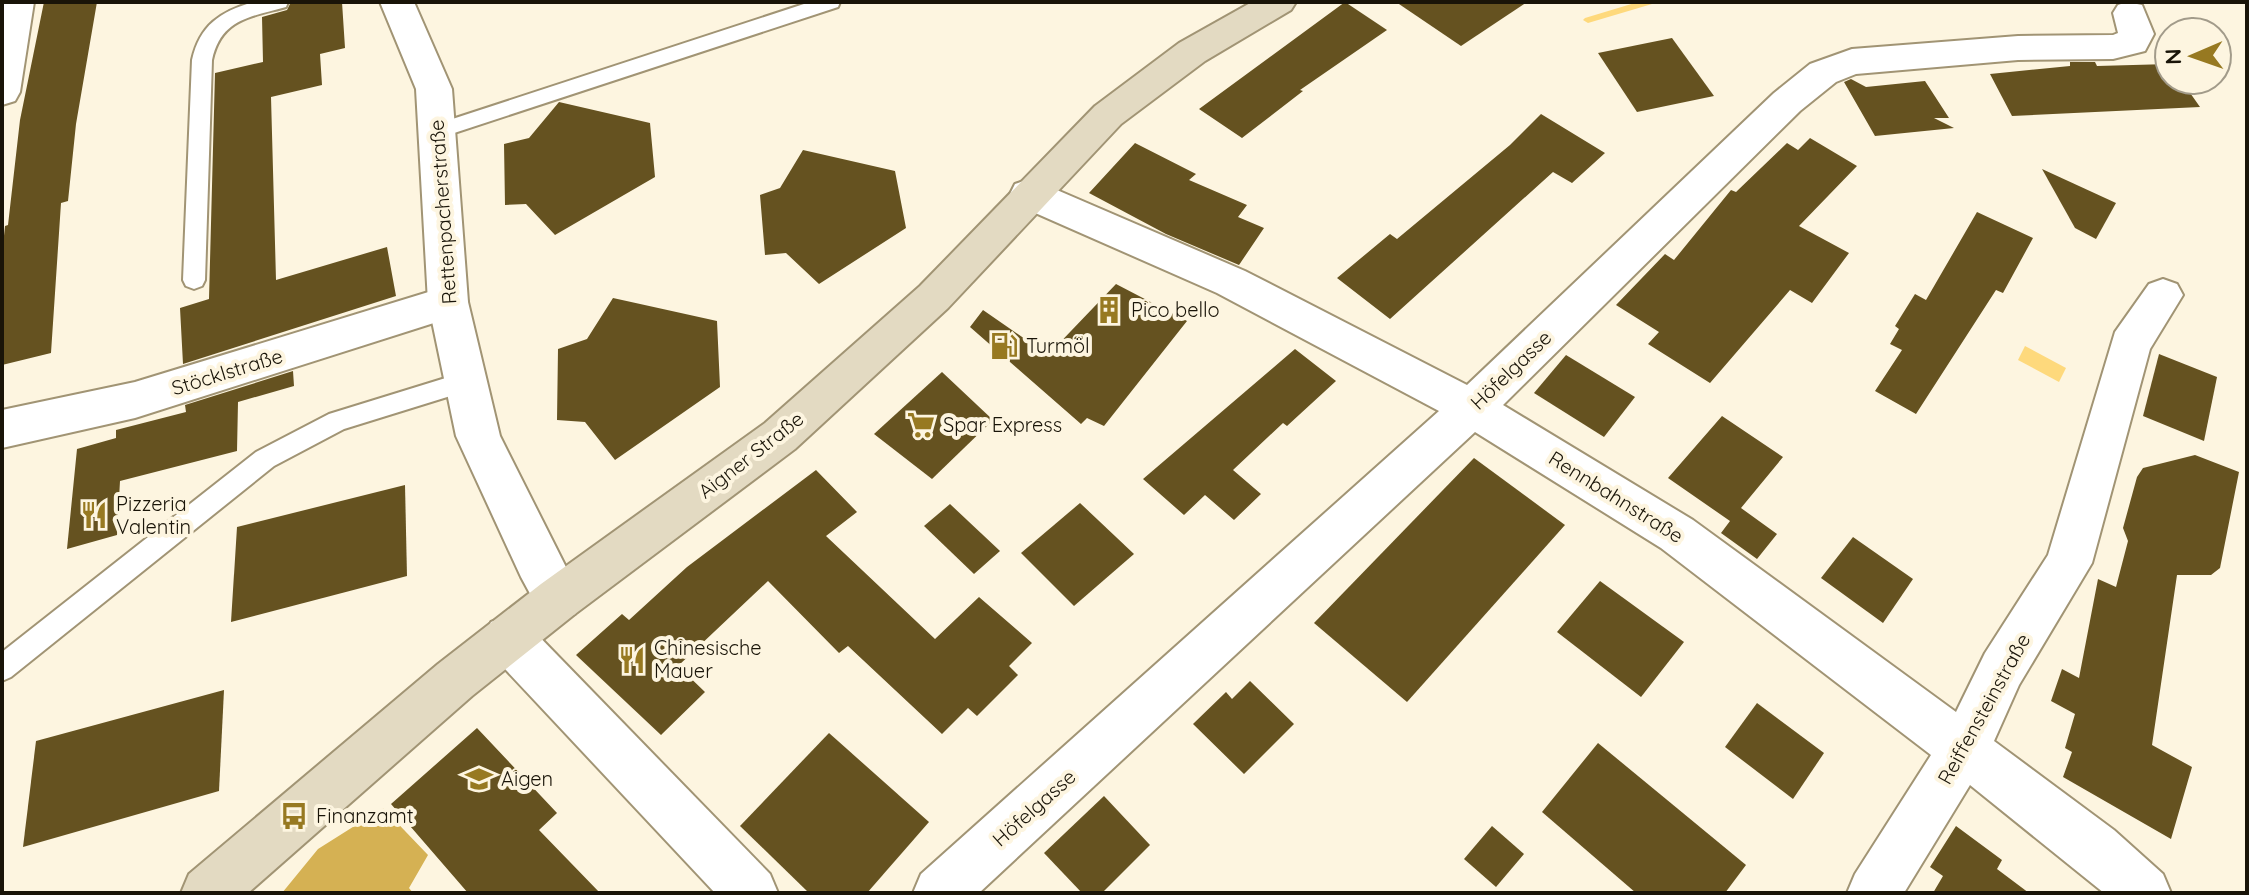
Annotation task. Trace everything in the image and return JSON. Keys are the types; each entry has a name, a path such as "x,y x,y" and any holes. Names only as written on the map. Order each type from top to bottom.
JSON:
{"main road":[{"name":"Aigner Straße","path":"208,893 294,816 508,638 791,426 934,297 1029,194 1108,115 1192,52 1279,2"}],"street":[{"path":"2,92 17,2"},
{"name":"Rettenpacherstraße","path":"397,2 434,89 448,302 478,436 537,562 558,599"},
{"name":"Höfelgasse","path":"940,893 1472,408 1787,102 1823,73 1852,62 1893,56 2018,48 2113,47 2132,42 2136,34 2130,13"},
{"name":"Rennbahnstraße","path":"1029,194 1231,282 1472,408 1677,534 2095,849 2144,893"},
{"name":"Reiffensteinstraße","path":"1874,893 1964,749 2002,669 2069,563 2130,344 2163,295"},
{"name":"Stöcklstraße","path":"2,429 135,400 448,302"},
{"path":"508,638 751,893"}],"lane":[{"path":"194,280 202,60 209,35 228,19 258,6 279,2"},
{"path":"438,131 831,2"},
{"path":"2,668 265,459 337,421 465,382"}],"shaded area":[{"path":"2025,346 2066,368 2059,382 2018,360"},
{"path":"383,808 428,855 409,888 413,893 282,893 318,849"}],"building":[{"path":"44,2 97,2 76,124 68,201 61,203 51,353 2,365 5,226 8,225 20,120"},
{"path":"291,2 342,2 345,48 320,54 322,85 271,97 276,280 387,247 396,296 183,364 180,308 209,299 215,73 263,62 262,17 287,10"},
{"path":"1345,2 1387,30 1300,90 1303,91 1242,138 1199,109"},
{"path":"1396,2 1527,2 1461,46"},
{"path":"1672,38 1714,96 1637,112 1598,53"},
{"path":"2070,62 2095,62 2097,66 2153,64 2153,96 2192,96 2200,107 2012,116 1990,74 2070,66"},
{"path":"1851,79 1866,87 1925,81 1949,118 1934,118 1954,128 1875,136 1844,82"},
{"path":"559,102 650,123 655,177 555,235 526,204 505,205 504,144 529,138"},
{"path":"1541,114 1605,153 1572,183 1553,172 1390,319 1337,278 1390,234 1397,239 1510,145"},
{"path":"1810,138 1857,166 1799,226 1849,253 1812,303 1790,290 1710,383 1648,344 1659,332 1616,305 1665,254 1674,260 1731,190 1736,192 1787,143 1798,150"},
{"path":"1135,143 1196,174 1189,180 1247,205 1238,217 1264,228 1239,265 1166,234 1089,193"},
{"path":"803,150 895,171 906,228 819,284 786,253 765,255 760,195 780,188"},
{"path":"2042,169 2116,203 2096,239 2075,228"},
{"path":"1977,212 2033,238 2003,293 1996,290 1916,414 1875,391 1902,350 1890,344 1899,329 1895,326 1915,294 1926,300"},
{"path":"1116,284 1187,321 1104,426 1087,418 1081,424 970,327 983,310 1048,355"},
{"path":"613,298 717,321 720,387 615,460 585,422 557,420 558,349 587,339"},
{"path":"1295,349 1336,381 1287,426 1283,423 1233,470 1261,494 1234,520 1205,495 1184,515 1143,479"},
{"path":"2159,354 2217,377 2204,441 2143,416"},
{"path":"1566,355 1635,397 1604,437 1534,393"},
{"path":"293,371 294,386 238,402 237,451 120,481 117,535 67,549 77,449 116,438 116,430 186,412 185,405"},
{"path":"942,372 993,420 932,479 874,434"},
{"path":"1722,416 1783,457 1741,508 1777,534 1757,559 1721,533 1730,521 1668,478"},
{"path":"2195,455 2239,472 2220,568 2211,575 2177,575 2152,745 2192,767 2171,839 2063,777 2072,752 2065,748 2075,714 2051,701 2062,669 2079,678 2098,579 2116,587 2128,541 2123,528 2137,477 2143,468"},
{"path":"1474,458 1565,525 1407,702 1314,623"},
{"path":"816,470 857,512 826,536 935,639 979,597 1032,643 1009,666 1018,675 977,716 968,708 942,734 848,646 839,653 768,581 678,666 705,692 661,735 576,655 622,614 629,620 687,567"},
{"path":"405,485 407,576 231,622 237,527"},
{"path":"1080,503 1134,554 1074,606 1021,553"},
{"path":"950,504 1000,551 974,574 924,526"},
{"path":"1853,537 1913,579 1883,623 1821,578"},
{"path":"1600,581 1684,642 1641,697 1557,632"},
{"path":"1250,681 1294,724 1244,774 1193,724 1226,692 1232,699"},
{"path":"224,690 219,791 23,847 36,741"},
{"path":"1757,703 1824,753 1793,799 1725,747"},
{"path":"477,728 557,813 539,830 600,893 468,893 391,804"},
{"path":"829,733 929,822 867,893 809,893 740,826"},
{"path":"1598,743 1746,865 1725,893 1636,893 1542,812"},
{"path":"1104,796 1150,845 1102,893 1082,893 1044,853"},
{"path":"1492,826 1524,854 1496,887 1464,859"},
{"path":"1956,826 2002,860 1997,869 2029,893 1933,893 1943,876 1930,867"}],"waterway":[{"path":"1588,20 1649,2"}],"place":[{"name":"Pico bello","path":"1109,310"},
{"name":"Turmöl","path":"1004,346"},
{"name":"Spar Express","path":"921,425"},
{"name":"Pizzeria Valentin","path":"94,515"},
{"name":"Chinesische Mauer","path":"632,660"},
{"name":"Aigen","path":"479,779"},
{"name":"Finanzamt","path":"294,816"}]}
